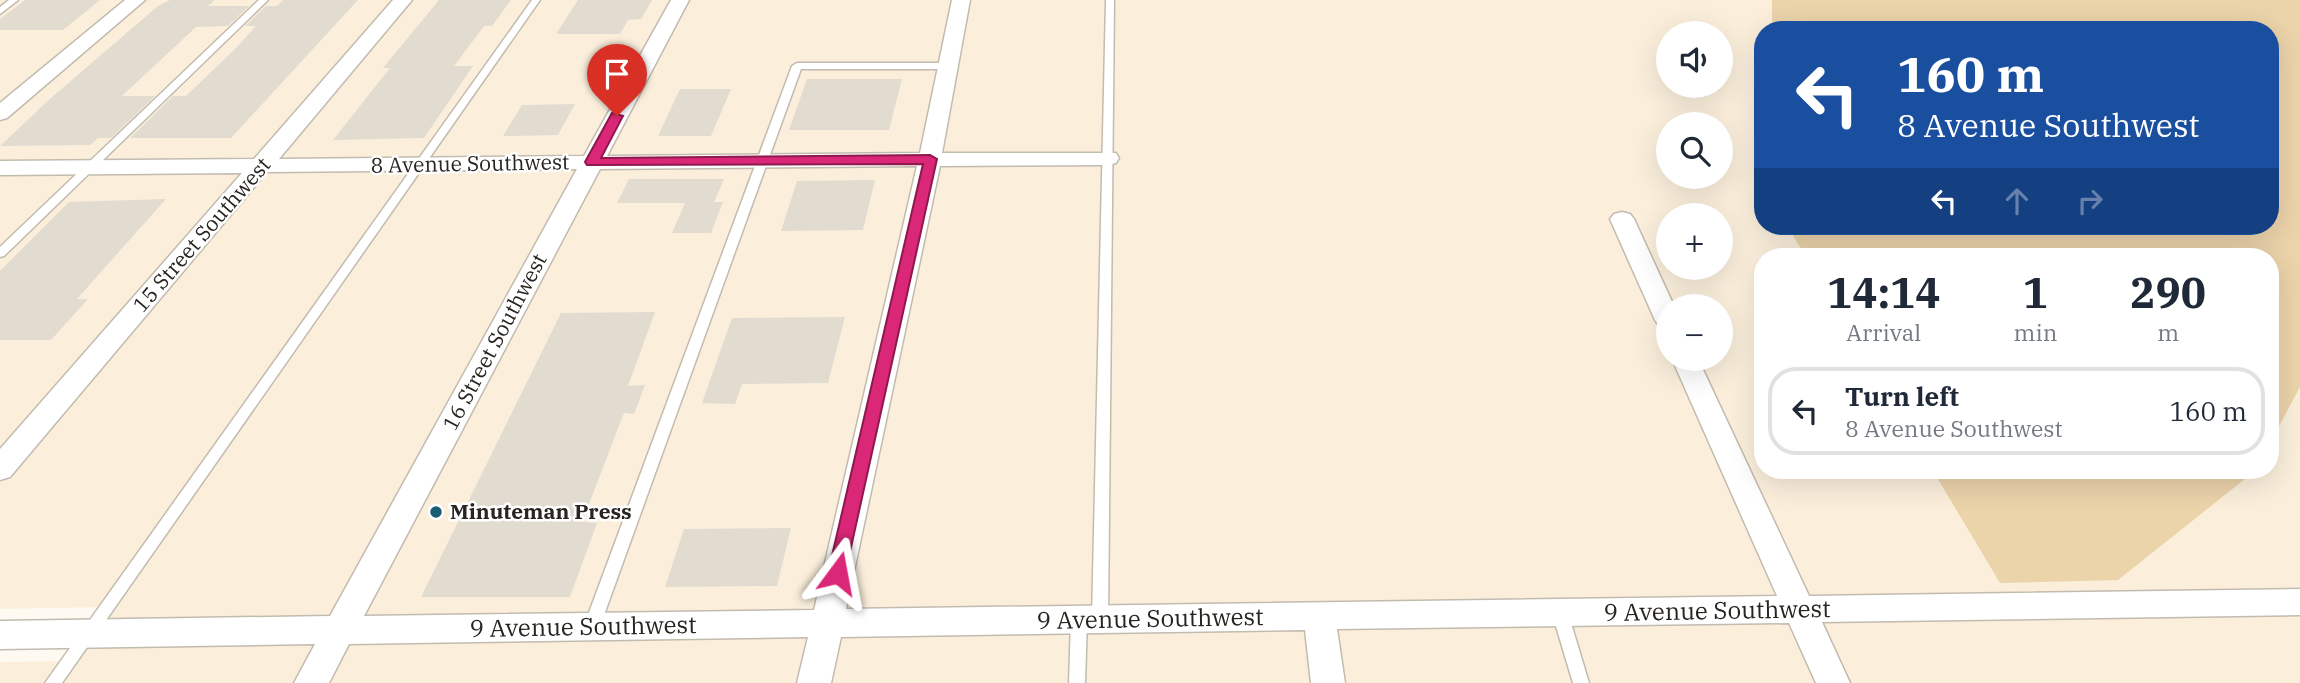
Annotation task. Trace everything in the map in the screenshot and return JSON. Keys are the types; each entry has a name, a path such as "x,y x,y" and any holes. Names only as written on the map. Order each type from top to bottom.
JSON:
{"street":[{"path":"0,114 136,0"},
{"name":"15 Street Southwest","path":"0,470 403,0"},
{"name":"16 Street Southwest","path":"311,683 680,0"},
{"path":"814,683 930,159 961,0"},
{"name":"8 Avenue Southwest","path":"0,168 1108,158"},
{"path":"1622,219 1656,294"},
{"path":"1690,371 1833,683"},
{"name":"9 Avenue Southwest","path":"0,635 2300,602"},
{"path":"1319,616 1328,683"}],"lane":[{"path":"0,11 14,0"},
{"path":"0,253 264,0"},
{"path":"53,683 536,0"},
{"path":"1077,683 1090,620 1108,158 1110,0"},
{"path":"592,627 797,66 949,66"},
{"path":"1560,613 1581,683"}],"shaded area":[{"path":"0,0 1772,0 1772,21 1754,21 1754,235 1793,235 1800,248 1754,248 1754,479 1938,479 2000,583 2237,479 2279,479 2279,426 2300,387 2300,683 0,683 0,662 69,661 107,607 0,609"},
{"path":"1772,0 2300,0 2300,387 2279,426 2279,248 1800,248 1793,235 2279,235 2279,21 1772,21"},
{"path":"1938,479 2245,479 2118,580 2000,583"}],"building":[{"path":"25,0 100,0 63,30 0,30 0,19"},
{"path":"170,0 215,0 208,6 249,6 228,26 196,27 122,96 155,96 111,138 98,138 90,145 0,146 52,97 158,6"},
{"path":"283,0 358,0 231,138 130,138 173,96 186,96 236,48 256,26 245,26 266,6 277,6"},
{"path":"439,0 511,0 492,26 484,26 454,66 473,66 424,138 333,140 390,68 383,68"},
{"path":"578,0 652,0 641,19 628,20 620,34 556,34"},
{"path":"807,79 902,79 889,130 789,130"},
{"path":"680,89 731,89 711,136 658,136"},
{"path":"575,104 558,135 503,136 522,105"},
{"path":"629,179 724,179 714,202 723,202 711,233 672,233 685,203 617,203"},
{"path":"875,180 863,230 781,231 797,181"},
{"path":"166,199 77,299 88,299 51,340 0,340 0,271 69,202"},
{"path":"655,312 628,386 645,385 634,414 624,413 582,522 597,523 570,597 421,597 561,313"},
{"path":"845,317 828,383 742,384 735,404 702,403 732,318"},
{"path":"791,528 777,586 665,587 684,529"}],"place":[{"name":"Minuteman Press","path":"436,512"}],"route":[{"path":"617,116 592,162 930,159 838,573"}]}
